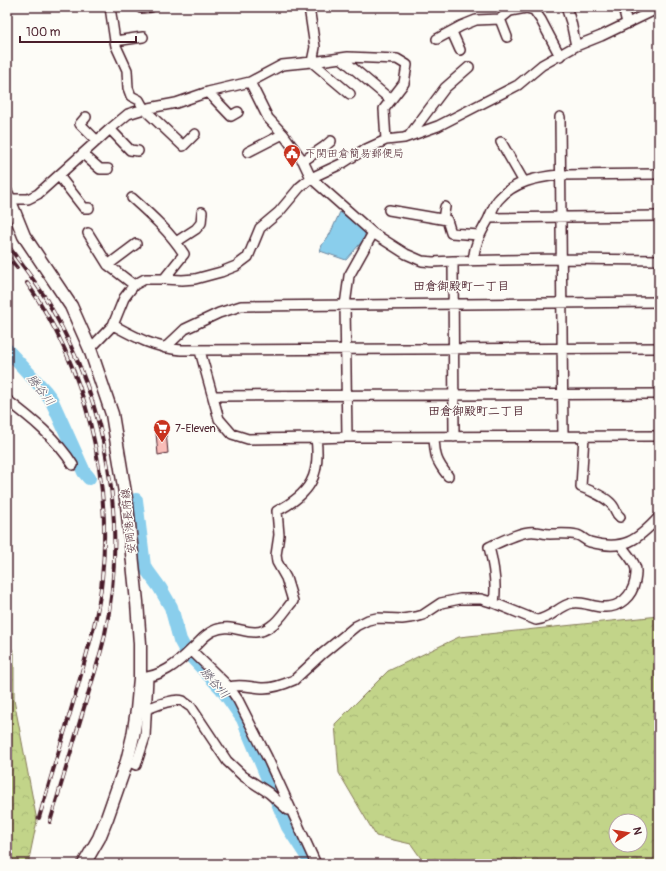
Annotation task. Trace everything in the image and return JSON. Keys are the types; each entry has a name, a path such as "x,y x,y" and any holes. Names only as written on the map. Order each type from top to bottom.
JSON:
{"main road":[{"name":"安岡港長府線","path":"8,196 24,236 71,306 90,349 112,414 124,484 144,678 134,736 127,761 99,838 84,864"}],"street":[{"path":"110,7 116,46 127,70 128,88 131,96 139,100 144,109 183,146 195,134"},
{"path":"309,7 316,47 312,62"},
{"path":"566,7 572,22 576,46"},
{"path":"623,7 627,23"},
{"path":"437,39 476,20 500,19 510,11 526,8 534,10 560,56"},
{"path":"90,349 114,326 124,298 134,285 146,279 196,279 236,266 248,257 260,228 279,212 300,187 311,178 386,140 404,138 438,126 518,85 542,65 576,46 659,8"},
{"path":"500,19 507,37"},
{"path":"452,32 460,50"},
{"path":"115,41 144,37"},
{"path":"8,196 28,199 38,194 128,114 144,109 176,103 208,92 250,82 282,65 348,56 397,59 407,65 404,83 384,109 386,140"},
{"path":"341,58 391,100"},
{"path":"312,62 350,94"},
{"path":"409,136 444,88 469,67"},
{"path":"250,82 268,118 283,134 303,161 311,178 373,233 406,254 422,261 560,259 659,260"},
{"path":"208,92 231,116 238,112"},
{"path":"86,117 80,124 97,141"},
{"path":"560,117 560,259 563,436"},
{"path":"110,129 130,150 138,150"},
{"path":"248,152 283,134"},
{"path":"303,161 331,141"},
{"path":"501,142 524,182"},
{"path":"83,154 100,169 108,169"},
{"path":"473,260 479,235 497,201 514,186 549,176 560,175 659,174"},
{"path":"59,176 84,208 89,208"},
{"path":"132,198 159,222 184,254 164,278"},
{"path":"443,220 445,207"},
{"path":"389,210 448,220 451,233 479,235"},
{"path":"176,242 196,229 201,223 202,212"},
{"path":"489,218 659,216"},
{"path":"88,233 108,265 134,285"},
{"path":"347,437 345,305 350,276 373,233"},
{"path":"108,265 136,244"},
{"path":"453,260 454,437"},
{"path":"165,348 185,329 219,313 240,306 659,302"},
{"path":"114,326 142,341 165,348 200,351 659,348"},
{"path":"200,351 219,419 232,434 248,439 347,437 659,436"},
{"path":"213,396 659,394"},
{"path":"7,400 37,424 59,447 73,465"},
{"path":"584,436 581,487 599,495 613,506 616,514 620,517"},
{"path":"434,437 435,453 440,465 448,476"},
{"path":"127,761 136,765 145,737 147,709 144,678 166,672 189,653 208,634 218,629 229,627 248,633 263,631 275,623 293,601 286,578 277,562 276,555 279,535 276,511 290,504 301,496 312,482 317,462 316,438"},
{"path":"494,604 496,593 494,569 488,547 514,536 534,532 543,534 579,535 586,541 601,545 621,545 641,534 659,517"},
{"path":"229,687 241,685 263,688 276,687 289,682 294,680 322,654 356,626 376,618 402,619 423,615 440,603 460,599 480,599 536,620 541,620 548,617 571,603 603,607 615,606 624,601 629,595 634,587 636,576 635,566 621,545"},
{"path":"189,653 229,687 247,715 316,864"},
{"path":"147,709 162,703 177,701 182,701 191,707 227,761 243,776 269,793 292,814"}],"green space":[{"path":"659,616 659,864 425,864 411,844 376,836 339,773 335,724 388,671 459,637"},
{"path":"7,639 14,653 14,700 37,821 28,864 7,864"}],"water":[{"path":"340,212 365,231 365,238 346,260 320,251"}],"building":[{"name":"7-Eleven","path":"166,431 168,453 158,455 156,433"}],"waterway":[{"name":"勝谷川","path":"7,350 51,399 84,472 89,478"},
{"name":"勝谷川","path":"136,500 144,566 160,588 171,607 180,640 186,651 222,689 243,719 288,827 312,864"}],"railway":[{"path":"7,244 49,304 69,343 86,383 99,424 108,467 113,510 114,553 111,596 104,639 50,822"},
{"path":"7,255 17,268"},
{"path":"27,283 48,316 65,350 79,387 90,424 98,463 103,502 104,540 101,592 93,631 39,818"}],"place":[{"name":"下関田倉簡易郵便局","path":"292,168"},
{"name":"7-Eleven","path":"162,443"}],"district":[{"name":"田倉御殿町一丁目","path":"461,286"},
{"name":"田倉御殿町二丁目","path":"476,411"}]}
